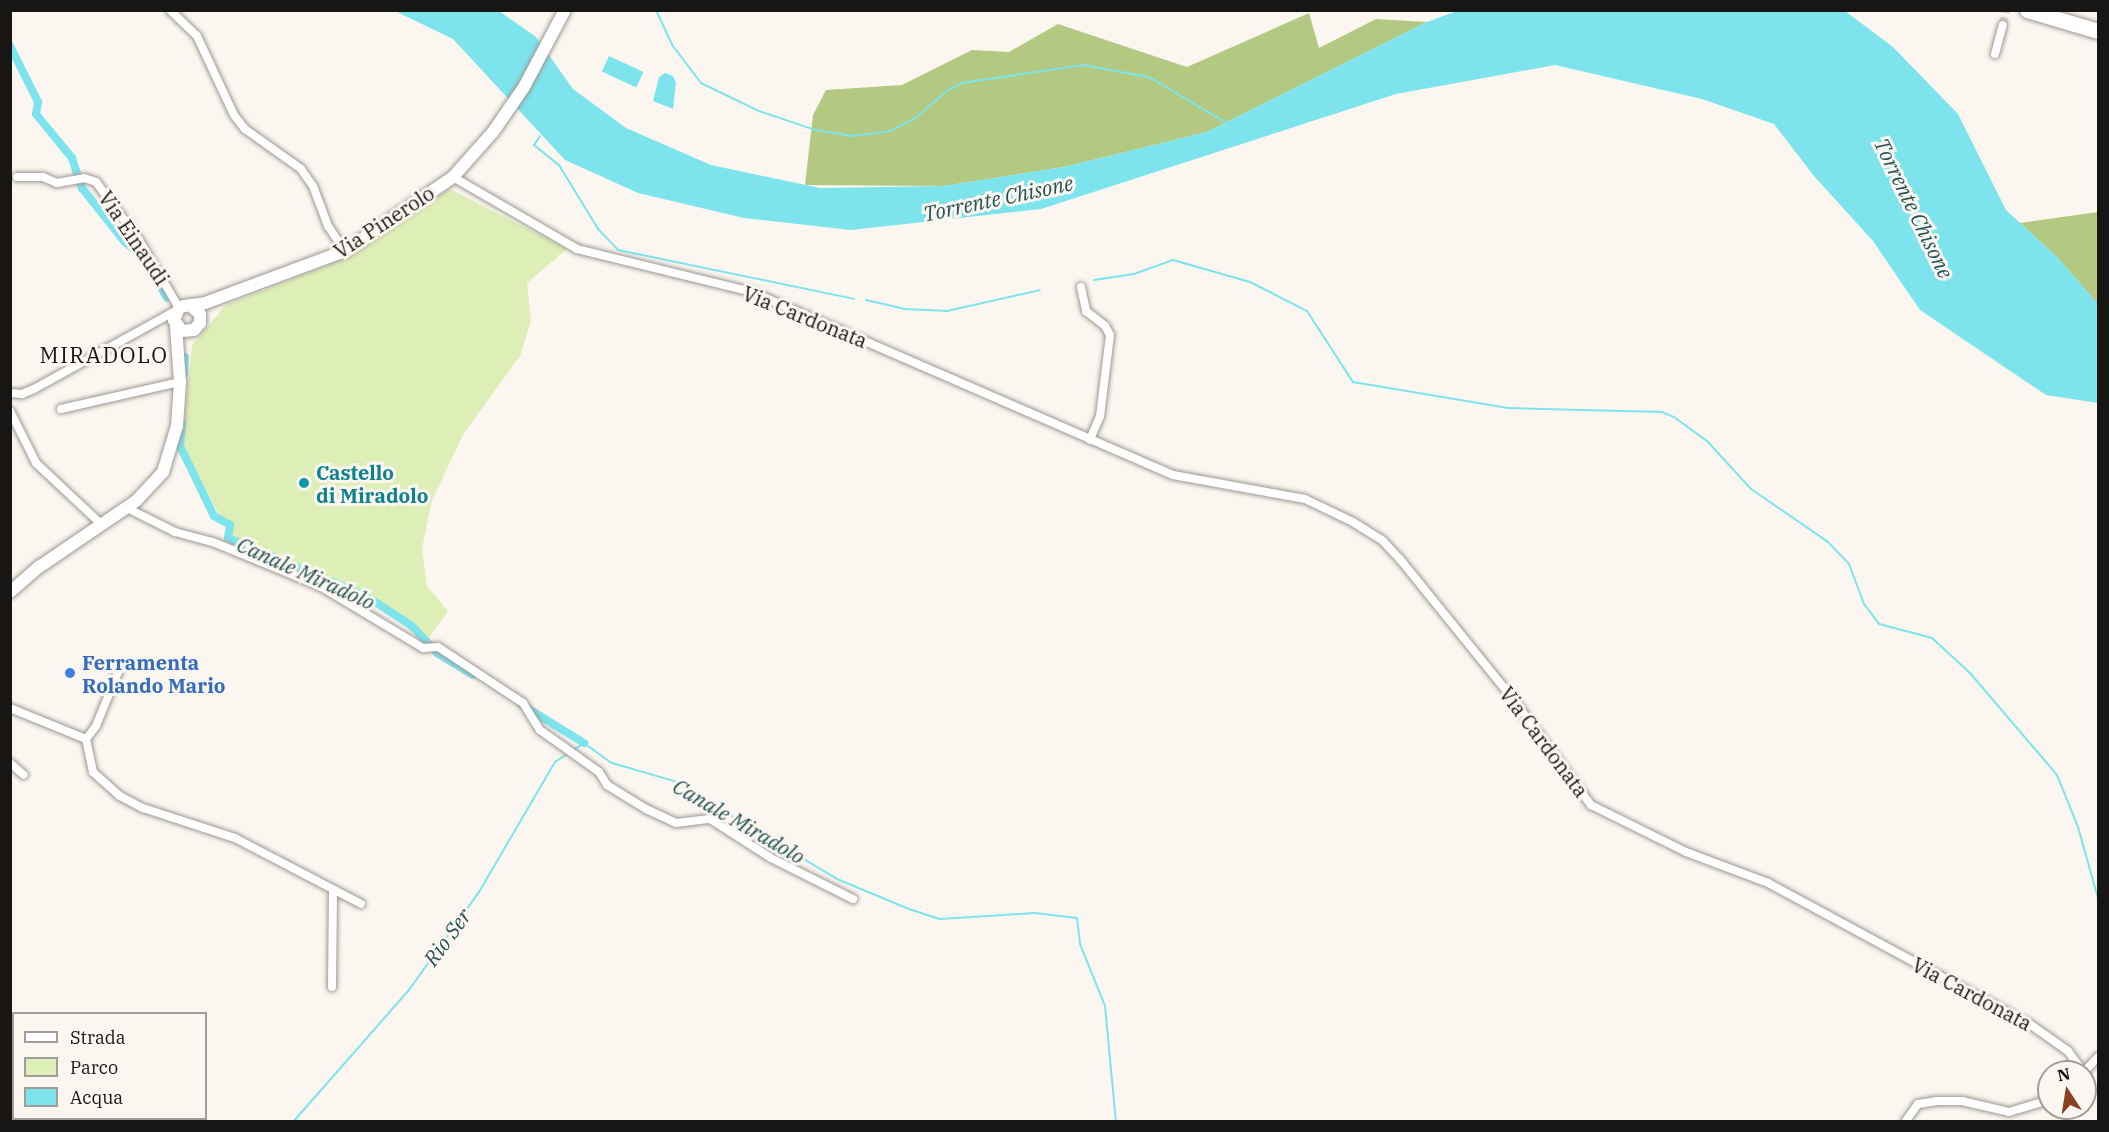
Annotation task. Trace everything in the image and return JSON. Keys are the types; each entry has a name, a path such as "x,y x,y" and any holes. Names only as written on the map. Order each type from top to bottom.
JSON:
{"highway":[{"path":"2027,10 2098,31"},
{"path":"2057,10 2098,23"}],"street":[{"path":"170,10 197,36 234,115 245,129 301,169 313,186 328,226 345,251"},
{"name":"Via Pinerolo","path":"10,592 101,524 127,508 155,484 163,472 173,444 180,382 175,325 182,308 224,296 345,251 453,177 493,132 552,39 565,10"},
{"path":"1995,54 2004,25"},
{"name":"Via Einaudi","path":"17,177 43,177 57,183 77,178 96,182 139,240 182,308"},
{"name":"Via Cardonata","path":"453,177 577,249 752,292 1173,475 1305,499 1382,540 1516,703 1591,805 1686,852 1768,883 2031,1025 2077,1060"},
{"path":"1081,287 1086,311 1105,326 1110,335 1100,416 1090,440"},
{"name":"Via Pinerolo","path":"179,353 195,327 224,296"},
{"path":"10,393 22,394 34,388 154,323 182,308 198,310 195,327 154,323"},
{"path":"61,409 180,382"},
{"path":"10,411 36,463 101,524"},
{"path":"127,508 175,532 213,542 320,586 423,648 438,647 523,703 540,730 599,772 607,785 646,809 675,823 710,819 771,858 853,899"},
{"path":"119,670 96,726 86,739 93,771 120,796 143,808 235,838 361,904"},
{"path":"10,708 86,739"},
{"path":"10,763 24,775"},
{"path":"332,987 333,890"},
{"path":"1905,1122 1918,1104 1936,1101 1962,1101 2009,1112 2037,1104"}],"green space":[{"path":"1309,13 1319,48 1376,19 1427,22 1207,132 1064,167 944,186 805,185 813,115 826,90 902,85 972,50 1009,52 1058,24 1187,67"},
{"name":"Castello di Miradolo","path":"450,189 567,249 527,283 531,321 520,356 464,433 432,500 422,549 427,586 448,611 428,639 360,596 232,539 182,445 192,345 226,305 351,256"},
{"path":"2098,212 2098,304 2057,257 2020,223"}],"water":[{"name":"Torrente Chisone","path":"395,11 499,11 536,37 573,89 626,128 711,165 820,188 944,186 1064,167 1207,132 1427,22 1457,11 1845,11 1893,47 1958,114 2006,210 2057,257 2098,304 2098,403 2046,395 1920,310 1873,241 1814,176 1774,124 1702,99 1555,65 1396,94 1041,209 851,230 744,218 638,193 565,160 453,39"},
{"path":"609,56 643,72 636,87 602,71"},
{"path":"665,73 673,76 676,83 673,109 653,101 659,77"}],"waterway":[{"path":"656,10 673,46 701,83 759,111 815,130 852,136 890,131 915,118 947,91 962,83 1082,65 1149,77 1228,124"},
{"name":"Canale Miradolo","path":"10,46 38,102 36,114 72,158 82,188 124,241 146,260 167,298"},
{"path":"540,136 534,145 559,165 598,229 618,250 854,299"},
{"path":"1094,280 1134,274 1173,260 1250,282 1307,311 1353,382 1508,408 1662,412 1674,417 1707,441 1751,489 1828,542 1849,564 1864,604 1879,624 1932,638 1970,673 2057,775 2078,827 2098,898"},
{"path":"866,300 905,309 947,311 1040,290"},
{"name":"Canale Miradolo","path":"184,374 185,357"},
{"name":"Canale Miradolo","path":"182,423 180,446 214,516 230,525 228,538 366,596 412,626 437,653 473,675"},
{"name":"Canale Miradolo","path":"522,705 584,743"},
{"name":"Canale Miradolo","path":"293,1122 409,990 479,892 555,762 584,743 612,763 674,781 837,879 909,909 940,919 1035,913 1077,918 1080,944 1105,1006 1116,1122"}],"tunnel":[{"path":"2003,25 2006,10"}],"place":[{"name":"Castello di Miradolo","path":"304,483"},
{"name":"Ferramenta Rolando Mario","path":"70,673"}],"district":[{"name":"MIRADOLO","path":"104,355"}],"water label":[{"name":"Rio Ser","path":"447,937"}]}
